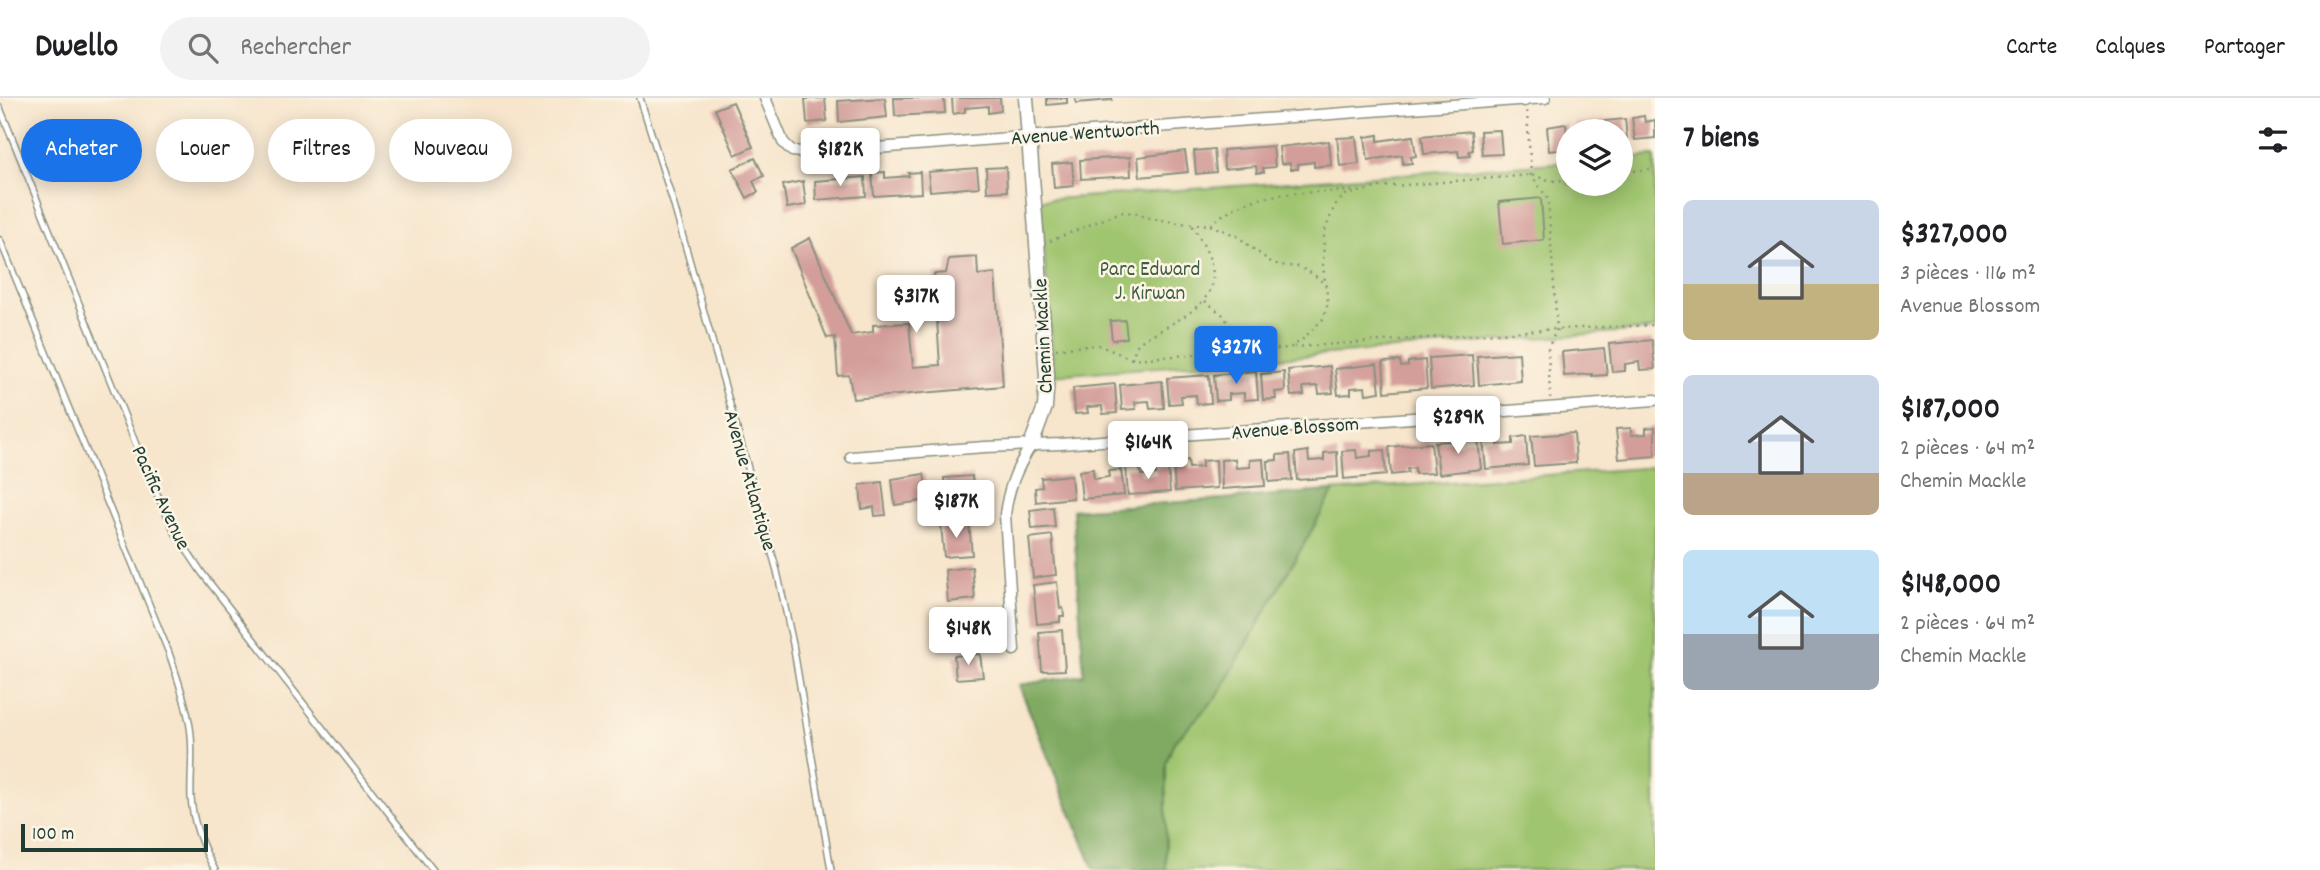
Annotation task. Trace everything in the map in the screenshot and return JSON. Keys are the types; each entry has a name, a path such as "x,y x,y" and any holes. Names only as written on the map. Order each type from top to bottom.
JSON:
{"street":[{"name":"Avenue Wentworth","path":"765,98 783,142 792,152 810,153 1525,102 1545,98"},
{"name":"Chemin Mackle","path":"1014,650 1005,514 1007,493 1031,445 1045,407 1047,376 1026,98"},
{"name":"Avenue Blossom","path":"851,457 1655,400"}],"lane":[{"name":"Avenue Atlantique","path":"640,98 673,202 777,571 793,644 831,870"},
{"name":"Pacific Avenue","path":"0,108 150,480 176,534 202,573 433,870"},
{"path":"0,240 175,671 190,728 191,798 195,821 200,841 215,870"}],"path":[{"path":"1525,102 1531,175 1548,198 1557,329 1548,348 1551,408"},
{"path":"1633,171 1655,169"},
{"path":"1210,225 1232,207 1249,201 1310,191 1359,191 1531,175 1556,181"},
{"path":"1290,348 1324,318 1328,302 1323,266 1324,233 1335,205 1345,195 1359,191"},
{"path":"1037,246 1121,212 1136,213 1178,223 1210,225 1237,236 1269,261 1298,267 1313,274 1326,285"},
{"path":"1132,359 1138,344 1193,312 1211,291 1213,269 1203,243 1191,224"},
{"path":"1205,301 1223,315 1245,349"},
{"path":"1046,350 1098,345 1132,359 1245,349 1655,325"}],"green space":[{"name":"Parc Edward J. Kirwan","path":"1655,156 1655,329 1054,375 1040,200 1556,163 1556,196 1633,196 1633,157"},
{"path":"1655,467 1655,870 1094,870 1019,685 1084,675 1073,510"},
{"path":"1334,491 1217,697 1174,742 1166,763 1166,870 1094,870 1019,685 1084,675 1073,510"}],"building":[{"path":"825,98 827,121 807,123 805,99"},
{"path":"885,98 887,117 839,122 838,101"},
{"path":"894,98 944,98 945,113 895,116"},
{"path":"952,98 1000,98 1001,111 988,113 988,106 965,108 965,112 953,114"},
{"path":"1047,98 1067,98 1067,103 1047,105"},
{"path":"1075,98 1112,98 1112,100 1076,103"},
{"path":"733,102 753,147 735,155 715,109"},
{"path":"1644,116 1645,122 1655,120 1655,138 1635,140 1632,118"},
{"path":"1556,126 1556,150 1549,151 1547,127"},
{"path":"1500,130 1502,154 1482,155 1480,131"},
{"path":"1471,131 1473,150 1469,151 1470,156 1459,157 1458,151 1424,154 1422,136"},
{"path":"1378,135 1378,141 1413,136 1416,156 1411,157 1412,163 1403,164 1402,155 1368,160 1365,137"},
{"path":"1356,137 1359,164 1340,166 1337,138"},
{"path":"1329,141 1331,165 1314,167 1314,162 1298,164 1298,169 1291,169 1290,163 1281,164 1279,147"},
{"path":"1273,146 1275,167 1263,168 1264,172 1257,173 1256,166 1224,169 1223,150"},
{"path":"1214,149 1216,172 1196,174 1194,151"},
{"path":"1185,151 1188,172 1140,177 1138,157"},
{"path":"1130,157 1131,176 1081,179 1080,160"},
{"path":"755,158 764,176 753,181 758,192 747,198 732,169"},
{"path":"1072,162 1074,186 1054,188 1052,164"},
{"path":"1006,167 1007,191 987,192 986,168"},
{"path":"977,168 979,187 930,191 928,172"},
{"path":"885,172 885,178 920,172 921,193 874,196 872,173"},
{"path":"865,177 866,196 816,200 815,181"},
{"path":"803,181 806,205 787,208 783,185"},
{"path":"1541,198 1544,240 1503,244 1499,202"},
{"path":"810,238 851,335 873,332 873,325 909,323 913,367 940,365 934,274 946,273 949,259 977,257 978,275 995,273 1003,386 853,399 849,375 838,376 835,337 827,338 791,248"},
{"path":"1125,320 1127,338 1112,340 1110,321"},
{"path":"1652,340 1655,369 1640,370 1639,362 1625,364 1625,371 1612,372 1609,344"},
{"path":"1604,348 1607,375 1564,376 1562,352"},
{"path":"1519,353 1521,381 1479,385 1477,356"},
{"path":"1472,355 1474,385 1431,389 1429,358"},
{"path":"1425,360 1427,388 1385,392 1383,362 1400,361 1401,367 1408,366 1408,362"},
{"path":"1377,364 1380,392 1366,394 1365,387 1351,388 1351,394 1338,395 1335,369"},
{"path":"1330,366 1333,393 1319,394 1318,386 1303,387 1304,395 1291,396 1288,370"},
{"path":"1256,371 1258,399 1244,400 1244,393 1229,394 1229,400 1216,401 1214,375"},
{"path":"1284,372 1285,391 1275,392 1276,399 1263,400 1261,374"},
{"path":"1209,375 1211,403 1197,404 1196,395 1181,396 1182,403 1169,404 1167,378"},
{"path":"1162,381 1164,408 1150,409 1149,401 1135,402 1136,409 1122,410 1120,385"},
{"path":"1115,384 1117,413 1103,414 1102,406 1087,407 1088,413 1075,414 1073,388"},
{"path":"1655,427 1655,456 1619,459 1616,429 1631,428 1631,435 1646,434 1646,428"},
{"path":"1574,433 1576,463 1534,466 1531,436"},
{"path":"1526,436 1528,465 1486,469 1483,439 1497,438 1498,445 1513,444 1513,438"},
{"path":"1478,439 1481,469 1439,474 1435,442 1452,441 1453,445"},
{"path":"1431,443 1434,473 1415,474 1415,468 1407,469 1408,473 1391,475 1389,447"},
{"path":"1356,450 1357,458 1371,456 1371,451 1384,450 1386,475 1344,479 1342,451"},
{"path":"1308,451 1309,461 1324,460 1324,453 1337,452 1338,477 1297,480 1295,453"},
{"path":"1290,454 1292,480 1269,482 1268,461 1277,460 1277,455"},
{"path":"1235,459 1236,468 1250,467 1250,460 1263,459 1265,486 1222,489 1221,460"},
{"path":"1188,460 1189,468 1202,467 1202,461 1216,460 1217,488 1175,491 1173,462"},
{"path":"1168,466 1170,492 1128,495 1126,468 1140,467 1141,475 1156,474 1155,467"},
{"path":"1093,469 1094,479 1109,477 1108,471 1121,470 1124,495 1082,499 1079,471"},
{"path":"924,474 928,500 895,505 892,479"},
{"path":"1071,475 1073,498 1036,502 1035,488 1042,487 1041,478"},
{"path":"972,476 975,508 946,511 944,478"},
{"path":"882,482 886,515 875,516 874,507 862,509 860,485"},
{"path":"1053,507 1055,527 1032,529 1030,510"},
{"path":"969,522 972,555 944,557 941,524"},
{"path":"1052,535 1056,575 1033,578 1029,538"},
{"path":"972,567 975,599 948,602 945,570"},
{"path":"1057,582 1060,609 1063,608 1064,616 1060,616 1060,622 1037,624 1033,585"},
{"path":"976,613 979,645 951,647 948,615"},
{"path":"1062,630 1065,670 1042,671 1039,632"},
{"path":"980,654 983,677 956,679 954,656"}]}
